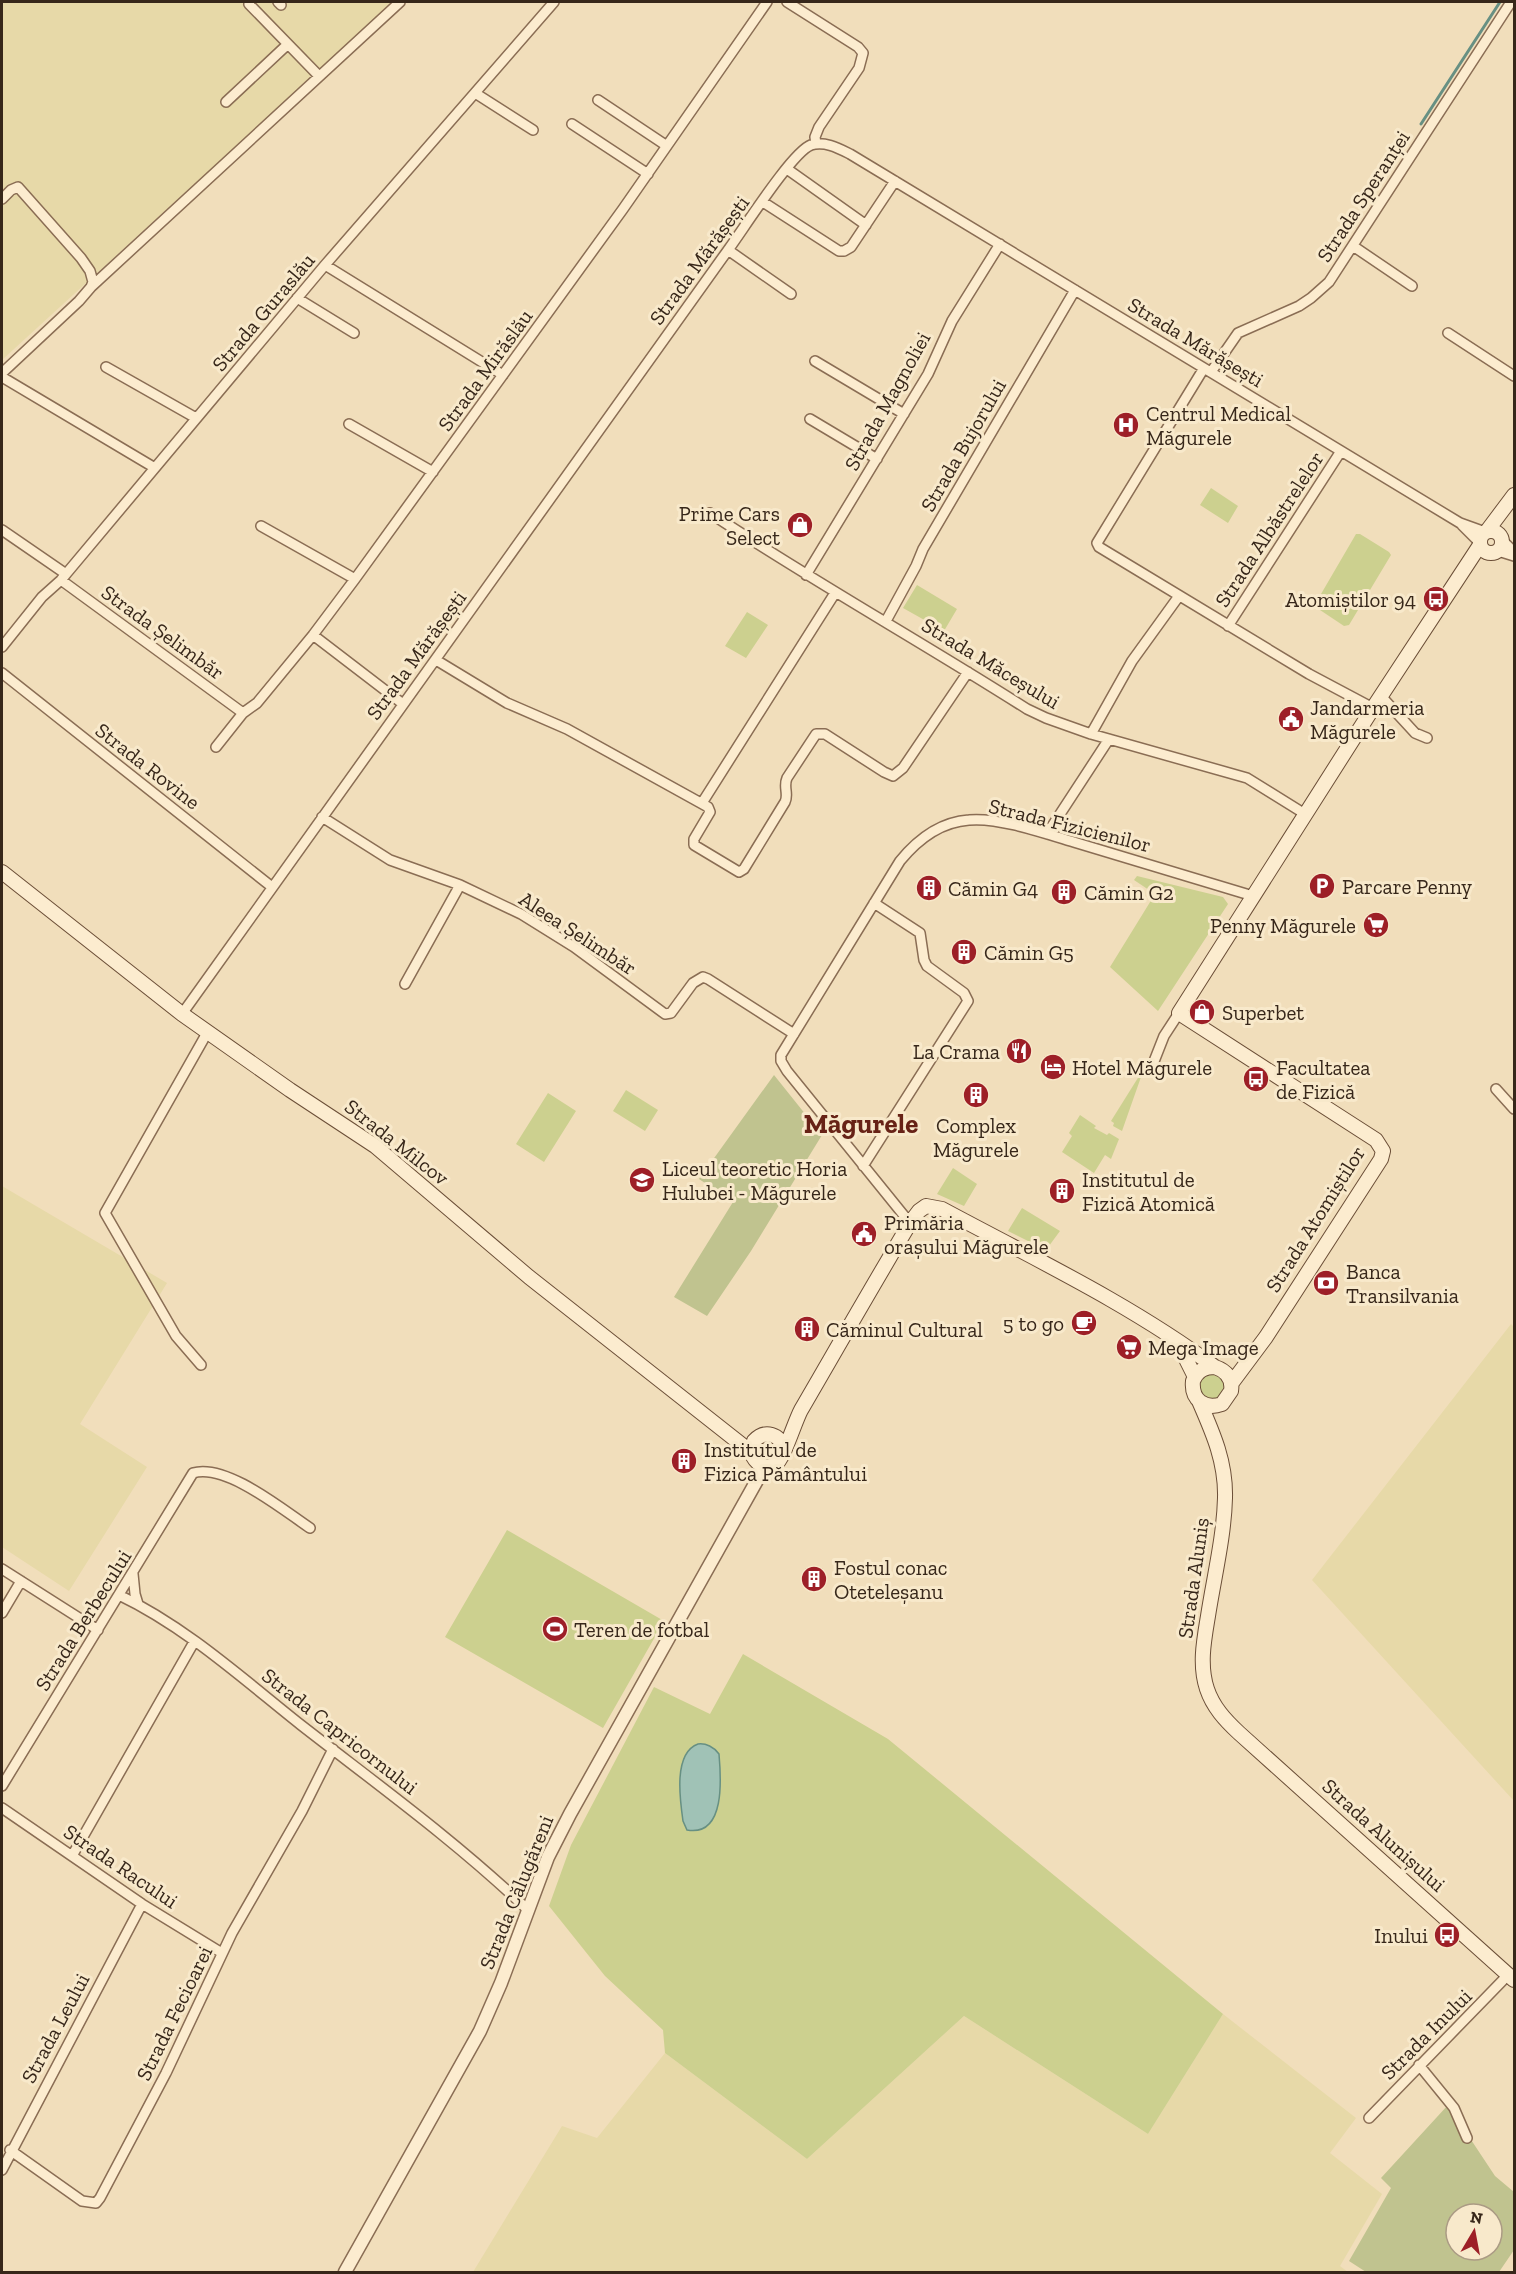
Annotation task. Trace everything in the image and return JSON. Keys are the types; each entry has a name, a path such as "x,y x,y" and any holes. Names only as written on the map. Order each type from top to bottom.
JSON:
{"main road":[{"path":"1179,1013 1377,702 1467,567 1491,542 1511,501"},
{"name":"Strada Milcov","path":"2,872 182,1014 303,1100 375,1146 513,1264 751,1452"},
{"name":"Strada Atomiștilor","path":"1179,1013 1376,1140 1383,1151 1381,1159 1245,1367 1224,1375"},
{"path":"800,1412 783,1428 756,1438 751,1452 756,1462 771,1466 780,1460 800,1412 910,1224 919,1210 931,1206 942,1209 1127,1308 1174,1337 1224,1375 1231,1391 1218,1416 1214,1436"},
{"path":"1174,1337 1195,1377"},
{"path":"1224,1375 1203,1368 1195,1377 1193,1392 1199,1401 1210,1406 1225,1401"},
{"name":"Strada Aluniș","path":"1199,1401 1214,1436 1223,1468 1225,1499 1204,1637 1203,1666 1211,1699 1226,1721"},
{"name":"Strada Milcov","path":"729,1434 756,1438"},
{"path":"770,1434 780,1439 784,1449"},
{"name":"Strada Alunișului","path":"1226,1721 1513,1979"}],"street":[{"path":"250,2 249,4 319,76"},
{"path":"155,468 2,375 91,287 400,2"},
{"name":"Strada Guraslău","path":"2,647 325,265 555,2"},
{"name":"Strada Mirăslău","path":"216,747 243,713 257,703 355,579 648,174 768,2"},
{"path":"787,2 858,47 863,53 859,68 819,127 815,137 816,144"},
{"name":"Strada Speranței","path":"1097,543 1207,370 1231,340 1238,333 1299,306 1318,294 1333,276 1511,2"},
{"path":"226,102 288,44"},
{"path":"475,93 533,130"},
{"path":"598,100 667,146"},
{"path":"572,124 648,174"},
{"name":"Strada Mărășești","path":"182,1014 787,169 800,152 816,144 829,144 841,149 1491,542 1515,554"},
{"path":"787,169 866,225"},
{"path":"763,202 839,251 844,251 851,247 895,181"},
{"path":"2,199 18,187 81,258 93,278 91,287"},
{"name":"Strada Magnoliei","path":"806,575 928,374 952,321 1000,244"},
{"path":"1353,246 1413,286"},
{"path":"728,250 791,294"},
{"path":"325,265 503,375"},
{"name":"Strada Bujorului","path":"886,621 923,549 1075,290"},
{"path":"297,298 354,333"},
{"path":"1448,333 1515,376"},
{"path":"815,361 904,414"},
{"path":"106,367 196,418"},
{"path":"810,419 877,459"},
{"path":"349,424 433,472"},
{"name":"Strada Albăstrelelor","path":"1228,626 1341,451"},
{"name":"Strada Măceșului","path":"710,513 806,575 886,621 1027,709 1109,740 1247,778 1305,814"},
{"path":"261,526 355,579"},
{"name":"Strada Șelimbăr","path":"2,530 243,713"},
{"name":"Strada Albăstrelelor","path":"1097,543 1099,547 1309,674 1377,702 1415,733 1427,738"},
{"path":"702,803 835,592"},
{"name":"Strada Albăstrelelor","path":"1092,734 1132,661 1179,596"},
{"path":"313,635 403,704"},
{"path":"436,660 507,703 567,729 708,807 710,812 694,839 694,845 735,871 741,872 785,802 787,778 816,734 825,734 893,776 903,768 968,672"},
{"name":"Strada Rovine","path":"2,673 272,887"},
{"path":"1047,834 1109,740"},
{"name":"Aleea Șelimbăr","path":"322,818 390,860 460,885 522,915 574,947 665,1014 671,1013 693,983 703,977 794,1034"},
{"name":"Strada Fizicienilor","path":"910,1224 783,1066 781,1054 908,850 946,824 971,819 991,821 1047,834 1253,896"},
{"path":"405,984 460,885"},
{"path":"863,1166 968,1001 964,993 927,966 920,933 874,903"},
{"path":"1151,1069 1164,1036 1179,1013"},
{"path":"201,1365 176,1336 105,1213 207,1032"},
{"path":"1496,1089 1515,1109"},
{"name":"Strada Călugăreni","path":"345,2272 480,2031 501,1983 548,1857 570,1814 765,1466"},
{"name":"Strada Berbecului","path":"2,1786 193,1473 210,1471 227,1476 310,1528"},
{"path":"2,1569 98,1630"},
{"path":"133,1573 138,1604"},
{"path":"2,1613 21,1581"},
{"name":"Strada Capricornului","path":"119,1595 138,1604 194,1642 333,1749 465,1852 528,1910"},
{"path":"72,1856 194,1642"},
{"name":"Strada Fecioarei","path":"10,2150 75,2198 90,2203 100,2198 166,2073 222,1953 302,1811 333,1749"},
{"name":"Strada Racului","path":"2,1808 142,1904 222,1953"},
{"name":"Strada Leului","path":"2,2170 10,2150 142,1904"},
{"name":"Strada Inului","path":"1369,2118 1419,2065 1513,1979"},
{"path":"1419,2065 1454,2108 1467,2138"}],"shaded area":[{"path":"2,2 393,2 2,360"},
{"path":"2,1186 167,1283 80,1424 147,1467 69,1591 2,1547"},
{"path":"1511,1324 1514,1327 1514,1801 1312,1580"},
{"path":"1223,2014 1356,2118 1330,2153 1382,2194 1340,2266 1348,2272 473,2272 562,2126 597,2138 665,2053 807,2159 964,2016 1148,2134"}],"green space":[{"path":"1211,488 1238,506 1228,523 1200,505"},
{"path":"1356,534 1360,534 1391,555 1349,625 1344,626 1314,606"},
{"path":"917,585 957,609 944,631 903,608"},
{"path":"747,612 768,625 746,658 725,646"},
{"path":"1137,876 1223,897 1228,904 1158,1011 1110,967 1155,894 1134,880"},
{"path":"1141,1073 1122,1131 1113,1126 1114,1123 1111,1121"},
{"path":"774,1075 822,1135 751,1251 707,1316 674,1297 733,1202 699,1179"},
{"path":"626,1090 658,1110 645,1131 613,1111"},
{"path":"548,1093 576,1111 544,1162 516,1144"},
{"path":"1080,1115 1096,1126 1094,1128 1119,1139 1111,1159 1105,1155 1094,1173 1062,1152 1072,1136 1069,1133"},
{"path":"953,1168 977,1184 964,1206 937,1194"},
{"path":"1022,1208 1060,1231 1046,1250 1008,1231"},
{"path":"1212,1375 1220,1379 1224,1387 1220,1395 1212,1399 1204,1395 1200,1387 1204,1379"},
{"name":"Teren de fotbal","path":"507,1530 664,1621 603,1728 445,1637"},
{"path":"743,1654 888,1739 1223,2014 1148,2134 964,2016 807,2159 665,2053 663,2030 605,1976 549,1906 571,1845 654,1687 710,1714"},
{"path":"1448,2105 1495,2176 1514,2192 1514,2250 1499,2272 1366,2272 1349,2261 1391,2188 1381,2178"}],"water":[{"path":"698,1744 710,1746 719,1754 720,1790 715,1815 709,1824 700,1830 687,1830 682,1812 681,1767 690,1749"}],"waterway":[{"path":"1421,124 1500,2"}],"place":[{"name":"Centrul Medical Măgurele","path":"1126,425"},
{"name":"Prime Cars Select","path":"800,525"},
{"name":"Atomiștilor 94","path":"1436,599"},
{"name":"Jandarmeria Măgurele","path":"1291,719"},
{"name":"Parcare Penny","path":"1322,886"},
{"name":"Cămin G4","path":"929,888"},
{"name":"Cămin G2","path":"1064,892"},
{"name":"Penny Măgurele","path":"1376,925"},
{"name":"Cămin G5","path":"964,952"},
{"name":"Superbet","path":"1202,1012"},
{"name":"La Crama","path":"1019,1051"},
{"name":"Hotel Măgurele","path":"1053,1067"},
{"name":"Facultatea de Fizică","path":"1256,1079"},
{"name":"Complex Măgurele","path":"976,1095"},
{"name":"Liceul teoretic Horia Hulubei - Măgurele","path":"642,1180"},
{"name":"Institutul de Fizică Atomică","path":"1062,1191"},
{"name":"Primăria orașului Măgurele","path":"864,1234"},
{"name":"Banca Transilvania","path":"1326,1283"},
{"name":"5 to go","path":"1084,1323"},
{"name":"Căminul Cultural","path":"807,1329"},
{"name":"Mega Image","path":"1129,1347"},
{"name":"Institutul de Fizica Pământului","path":"684,1461"},
{"name":"Fostul conac Oteteleșanu","path":"814,1579"},
{"name":"Teren de fotbal","path":"555,1629"},
{"name":"Inului","path":"1447,1935"}],"district":[{"name":"Măgurele","path":"861,1124"}]}
